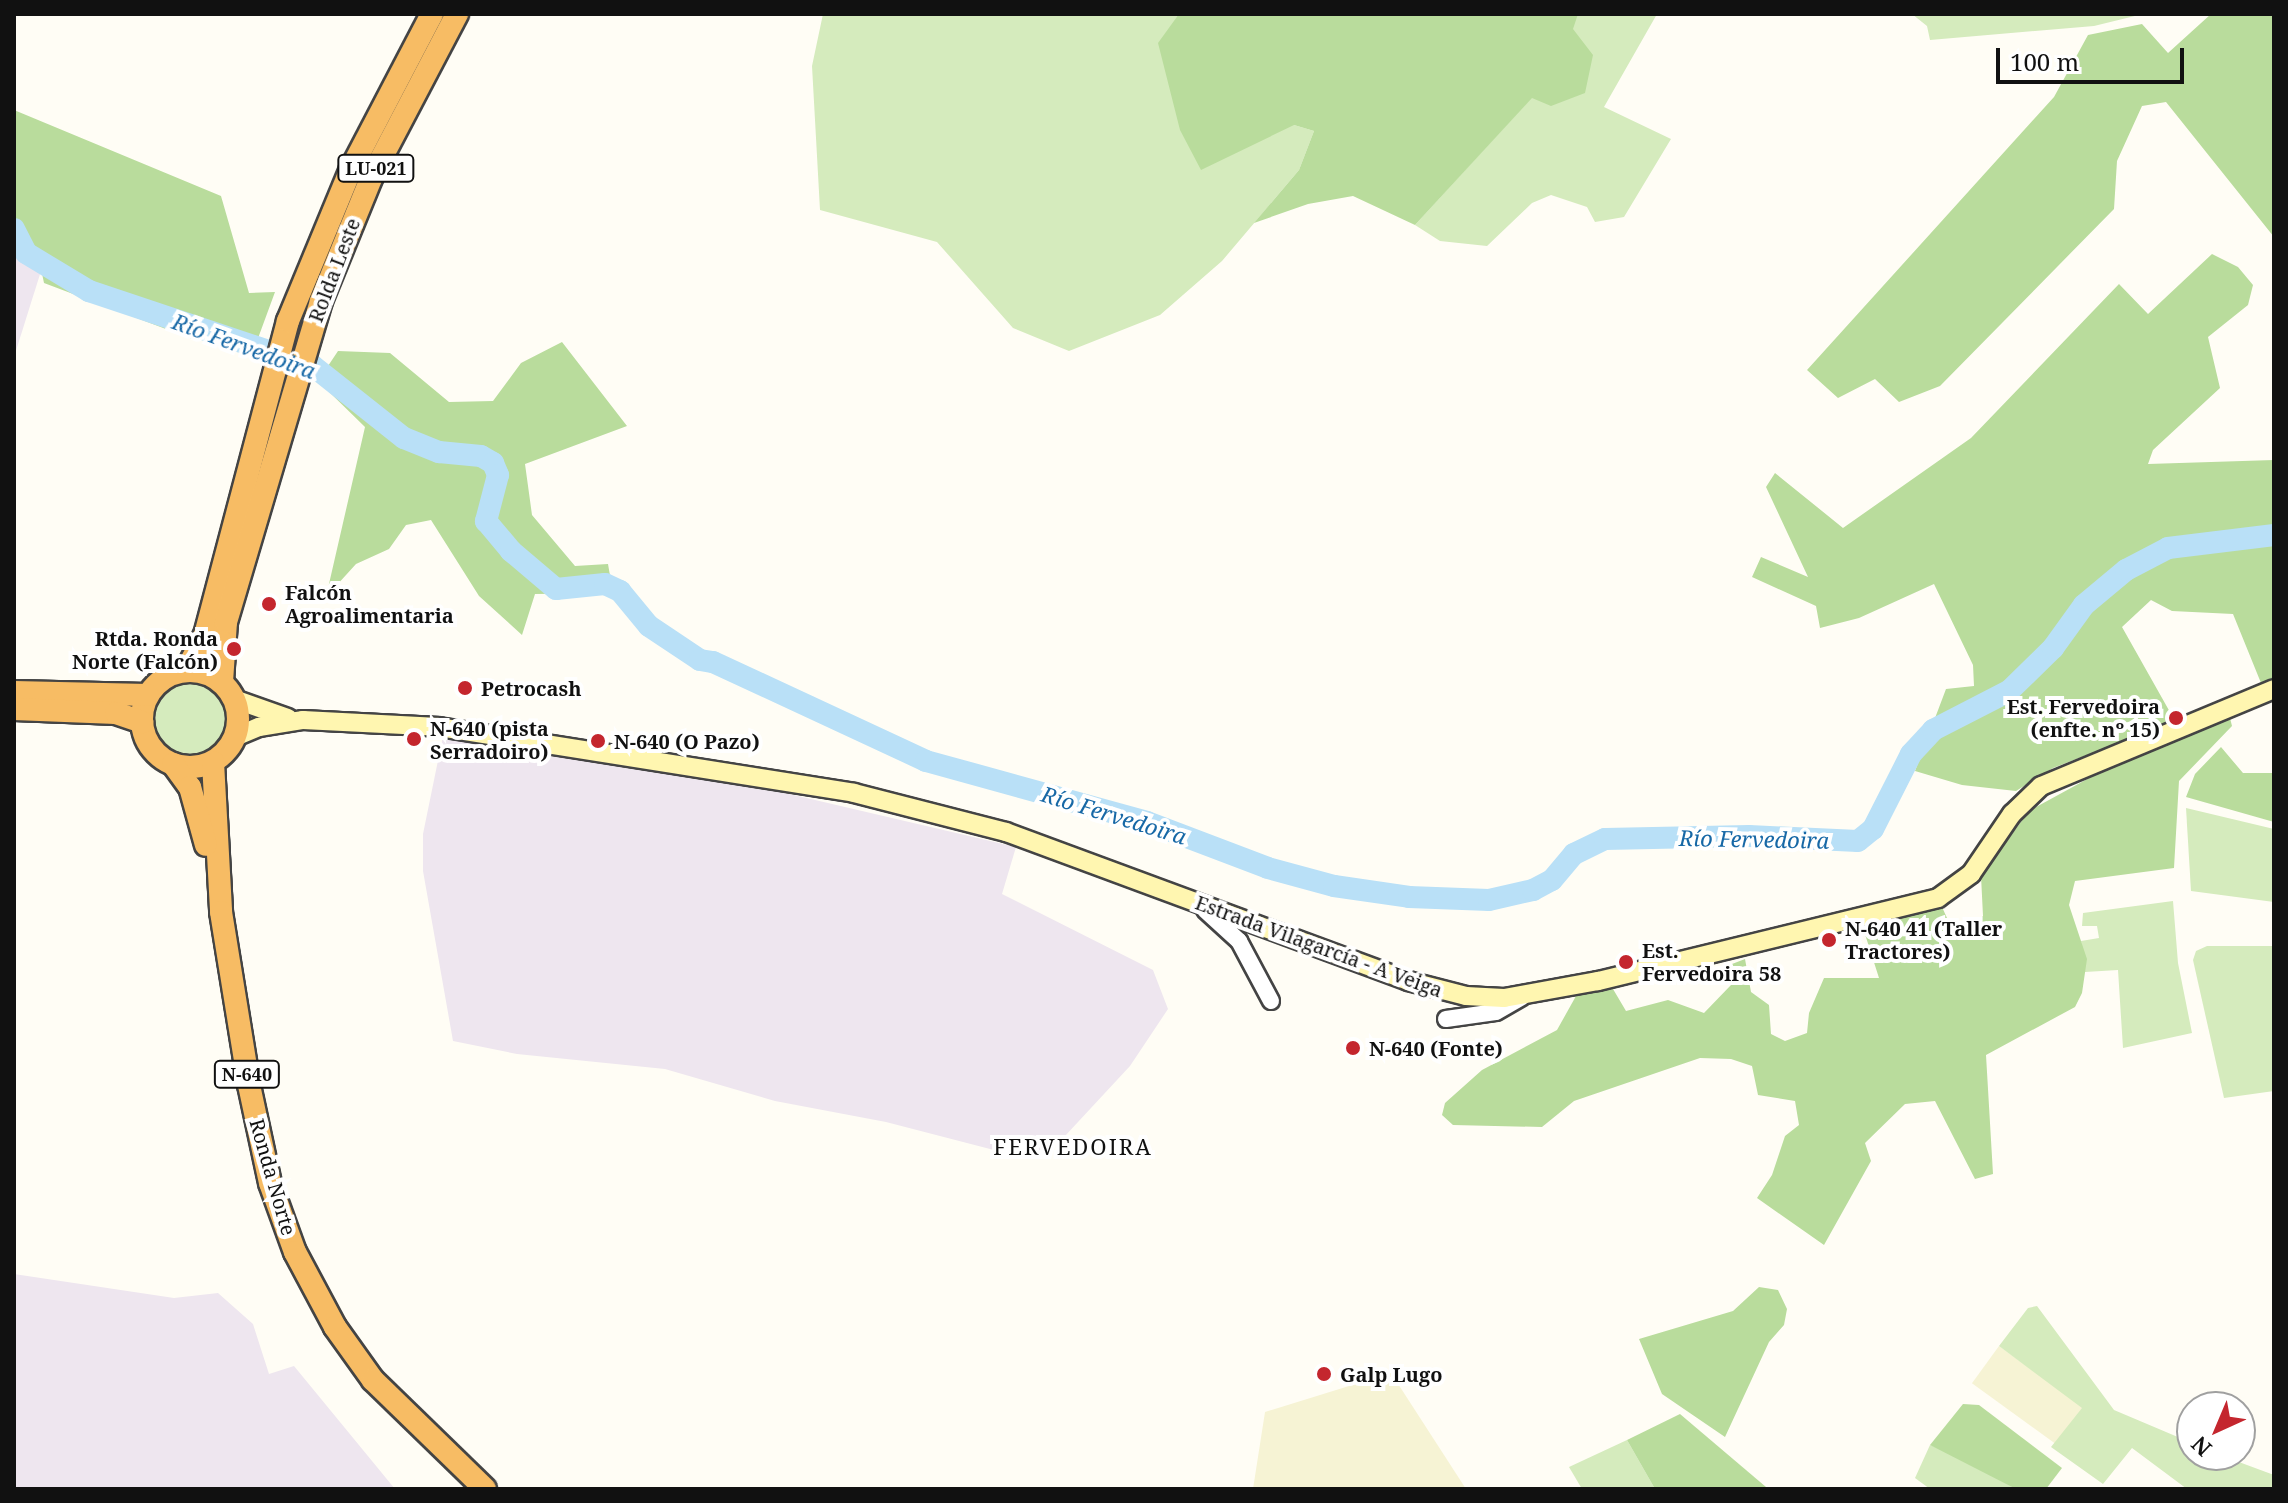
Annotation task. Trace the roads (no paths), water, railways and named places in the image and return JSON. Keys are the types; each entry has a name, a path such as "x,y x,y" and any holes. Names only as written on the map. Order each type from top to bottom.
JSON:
{"highway":[{"name":"Rolda Leste","path":"228,691 226,622 283,378 288,321 351,169 432,14"},
{"name":"Rolda Leste","path":"186,671 205,635 283,378 312,329 372,176 457,14"},
{"name":"Estrada Vilagarcía - A Veiga","path":"186,671 228,691"},
{"path":"186,671 163,679 148,695 142,722 151,746 173,764 213,762 235,737 228,691"},
{"path":"14,692 148,695"},
{"path":"14,709 116,713 142,722"},
{"name":"Ronda Norte","path":"213,762 220,893 249,1085 270,1183 295,1252 335,1327 373,1380 485,1489"},
{"name":"Ronda Norte","path":"173,764 190,787 220,893"}],"main road":[{"name":"Estrada Vilagarcía - A Veiga","path":"235,737 303,720 439,727 868,796 1006,832 1365,966 1466,996 1522,997 1938,898 1971,874 2012,814 2041,786 2274,689"},
{"name":"Estrada Vilagarcía - A Veiga","path":"228,691 303,720"}],"street":[{"path":"1187,899 1231,930 1271,1001"},
{"path":"1446,1019 1496,1012 1522,997"}],"waterway":[{"name":"Río Fervedoira","path":"14,229 26,253 89,291 313,366 404,438 439,452 481,456 493,463 498,475 486,521 511,551 556,589 605,584 620,591 649,626 700,660 713,662 926,761 1147,822 1268,868 1334,886 1409,897 1489,900 1533,890 1552,880 1574,854 1605,839 1749,836 1858,841 1873,829 1911,754 1933,730 2009,691 2053,648 2084,605 2126,570 2168,548 2274,535"}],"place":[{"name":"Falcón Agroalimentaria","path":"269,604"},
{"name":"Rtda. Ronda Norte (Falcón)","path":"234,649"},
{"name":"Petrocash","path":"465,688"},
{"name":"Est. Fervedoira (enfte. nº 15)","path":"2176,718"},
{"name":"N-640 (pista Serradoiro)","path":"414,739"},
{"name":"N-640 (O Pazo)","path":"598,741"},
{"name":"N-640 41 (Taller Tractores)","path":"1829,940"},
{"name":"Est. Fervedoira 58","path":"1626,962"},
{"name":"N-640 (Fonte)","path":"1353,1048"},
{"name":"Galp Lugo","path":"1324,1374"}],"district":[{"name":"FERVEDOIRA","path":"1073,1147"}]}
